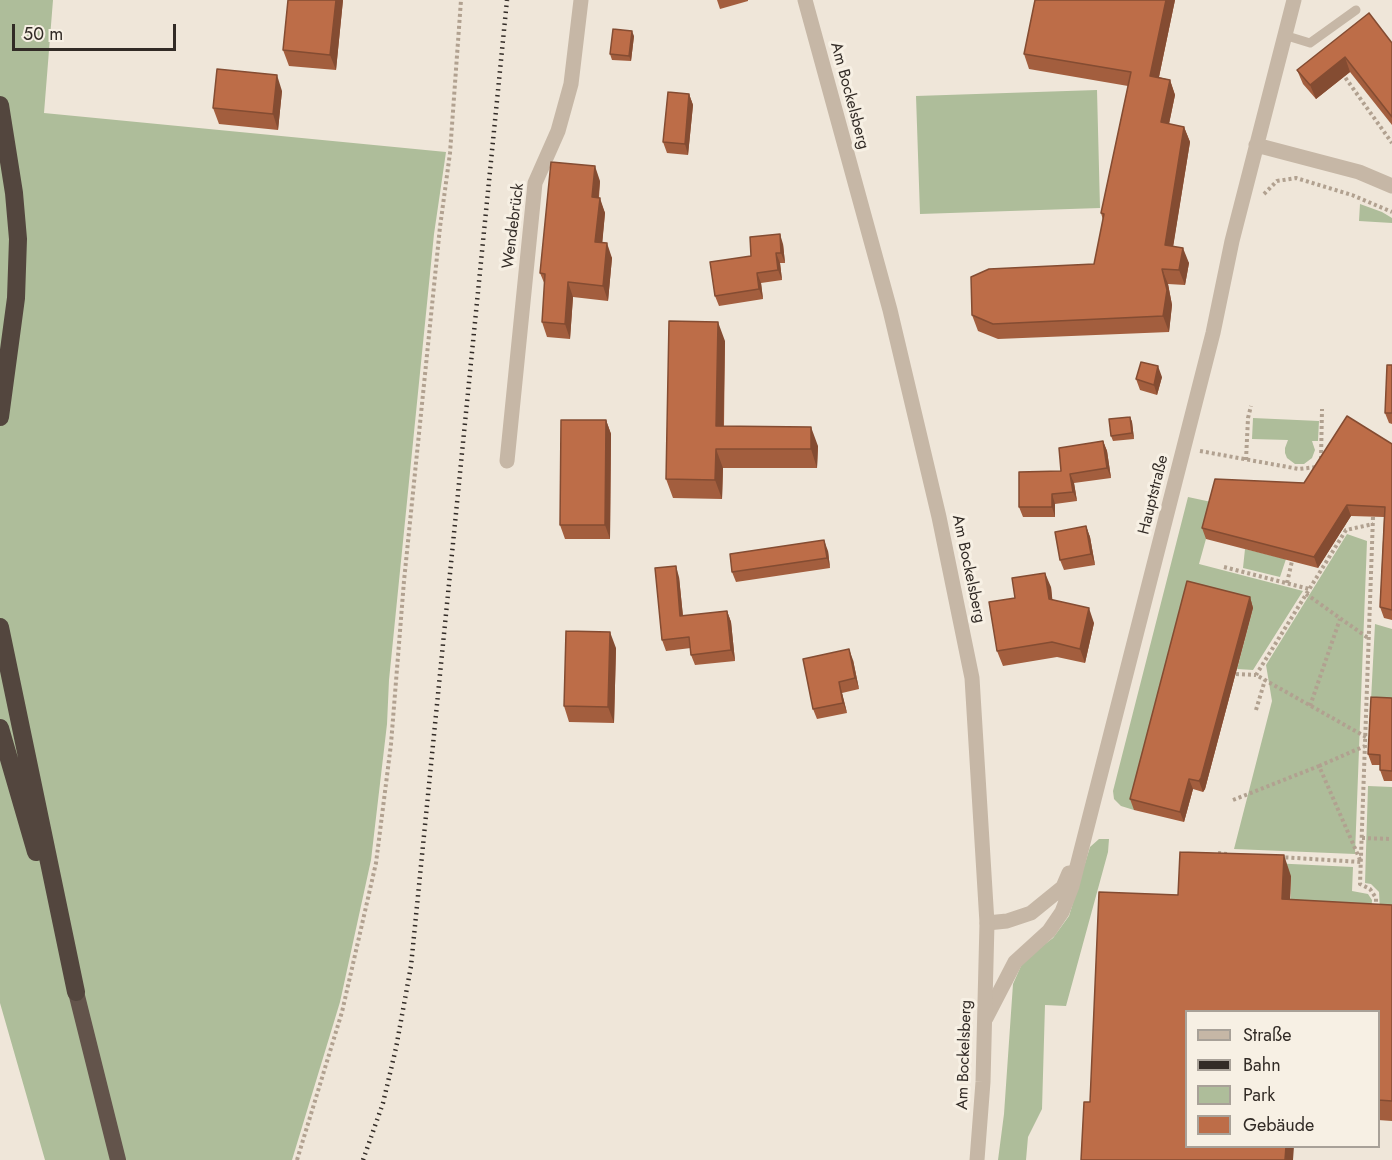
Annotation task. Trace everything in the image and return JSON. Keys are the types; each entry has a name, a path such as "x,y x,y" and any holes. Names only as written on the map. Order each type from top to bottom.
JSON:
{"highway":[{"path":"0,105 14,193 18,239 16,298 0,417"},
{"path":"0,627 76,992"},
{"path":"0,728 76,992 118,1160"}],"street":[{"name":"Wendebrück","path":"507,461 536,183 558,131 571,84 581,0"},
{"name":"Am Bockelsberg","path":"805,0 892,322 939,517 972,678 987,923 986,1018 977,1160"},
{"name":"Hauptstraße","path":"986,1018 1015,962 1049,931 1062,912 1072,886 1213,333 1232,241 1294,0"},
{"path":"1256,145 1359,172 1392,186"},
{"name":"Hauptstraße","path":"987,923 1016,920 1031,913 1047,901 1063,887 1080,852"}],"lane":[{"path":"1284,35 1310,43 1356,10"}],"path":[{"path":"297,1160 342,1012 376,863 391,744 404,581 440,226 450,153 461,0"},
{"path":"1337,66 1392,143"},
{"path":"1261,202 1265,193 1277,181 1296,178 1352,195 1392,212"},
{"path":"1246,460 1248,418 1251,406"},
{"path":"1196,450 1299,469 1321,466 1322,409"},
{"path":"1373,517 1360,884 1370,889 1376,898 1375,915"},
{"path":"1256,675 1347,530 1373,524"},
{"path":"1287,583 1292,561"},
{"path":"1224,567 1287,583 1307,592 1340,619 1369,638"},
{"path":"1310,706 1340,619"},
{"path":"1236,674 1256,675 1366,737 1373,737"},
{"path":"1256,710 1265,680"},
{"path":"1233,800 1365,746"},
{"path":"1318,766 1361,862"},
{"path":"1362,838 1392,839"},
{"path":"1218,853 1230,854"},
{"path":"1278,857 1361,862"}],"green space":[{"path":"0,0 53,0 44,113 446,152 434,234 389,680 387,724 371,860 340,1002 292,1160 45,1160 0,1003"},
{"path":"1097,90 1100,208 920,214 916,96"},
{"path":"1360,204 1382,212 1392,218 1392,223 1359,221"},
{"path":"1253,418 1319,421 1318,441 1312,441 1315,450 1312,458 1304,464 1295,464 1287,458 1285,453 1288,440 1252,439"},
{"path":"1188,497 1216,503 1199,564 1303,591 1253,670 1237,669 1253,608 1134,810 1121,806 1114,799 1113,791"},
{"path":"1347,534 1367,541 1355,854 1234,849 1272,701 1266,665"},
{"path":"1245,549 1286,559 1280,577 1243,568"},
{"path":"1375,624 1392,629 1392,701 1371,700"},
{"path":"1368,786 1392,787 1392,911 1380,911 1379,892 1371,884 1365,883"},
{"path":"1099,839 1109,839 1108,852 1066,1006 1045,1005 1042,1109 1028,1137 1026,1160 998,1160 1004,1114 1013,984 1021,966 1033,953 1053,938 1069,916 1090,847"},
{"path":"1189,859 1353,867 1352,891 1368,894 1372,900 1371,916 1290,913 1291,876"}],"building":[{"path":"288,0 336,0 330,55 283,50"},
{"path":"1035,0 1166,0 1150,76 1170,80 1161,122 1184,127 1165,245 1183,248 1179,270 1162,269 1167,290 1163,316 993,324 972,315 971,277 989,269 1094,264 1104,214 1101,213 1131,72 1024,54"},
{"path":"1369,13 1392,43 1392,117 1345,57 1310,85 1297,70"},
{"path":"613,29 632,31 629,56 610,54"},
{"path":"217,69 277,75 273,114 213,108"},
{"path":"668,92 689,94 685,144 663,142"},
{"path":"551,162 595,166 592,197 600,198 595,242 607,243 603,286 568,282 565,324 542,322 545,274 540,273"},
{"path":"780,234 781,253 776,253 778,270 757,273 759,289 715,296 710,262 751,256 750,237"},
{"path":"669,321 718,322 716,426 811,427 811,449 716,449 715,480 666,479"},
{"path":"1141,362 1158,366 1154,385 1136,379"},
{"path":"1387,365 1392,365 1392,413 1385,413"},
{"path":"1347,416 1392,444 1392,610 1380,607 1385,507 1347,505 1314,557 1202,528 1215,479 1304,483"},
{"path":"1130,417 1132,433 1111,436 1109,419"},
{"path":"561,420 606,420 605,525 560,525"},
{"path":"1103,441 1107,468 1070,474 1073,492 1052,494 1052,507 1019,507 1019,472 1061,471 1059,448"},
{"path":"1086,526 1091,554 1060,560 1055,532"},
{"path":"824,540 827,558 732,572 730,554"},
{"path":"676,566 680,616 727,611 731,650 691,655 689,637 662,640 655,568"},
{"path":"1045,573 1049,599 1089,608 1080,649 1052,642 997,651 989,602 1015,598 1012,578"},
{"path":"1187,581 1250,597 1201,778 1199,781 1189,779 1180,812 1130,799"},
{"path":"566,631 610,632 608,707 564,706"},
{"path":"849,649 855,678 839,682 843,703 813,709 803,659"},
{"path":"1371,697 1392,698 1392,771 1380,770 1380,755 1368,754"},
{"path":"1180,852 1284,855 1282,899 1392,905 1392,1101 1380,1100 1380,1010 1185,1010 1185,1148 1286,1148 1285,1160 1081,1160 1084,1102 1090,1102 1099,892 1178,895"}],"railway":[{"path":"363,1160 383,1103 411,966 507,0"}]}
